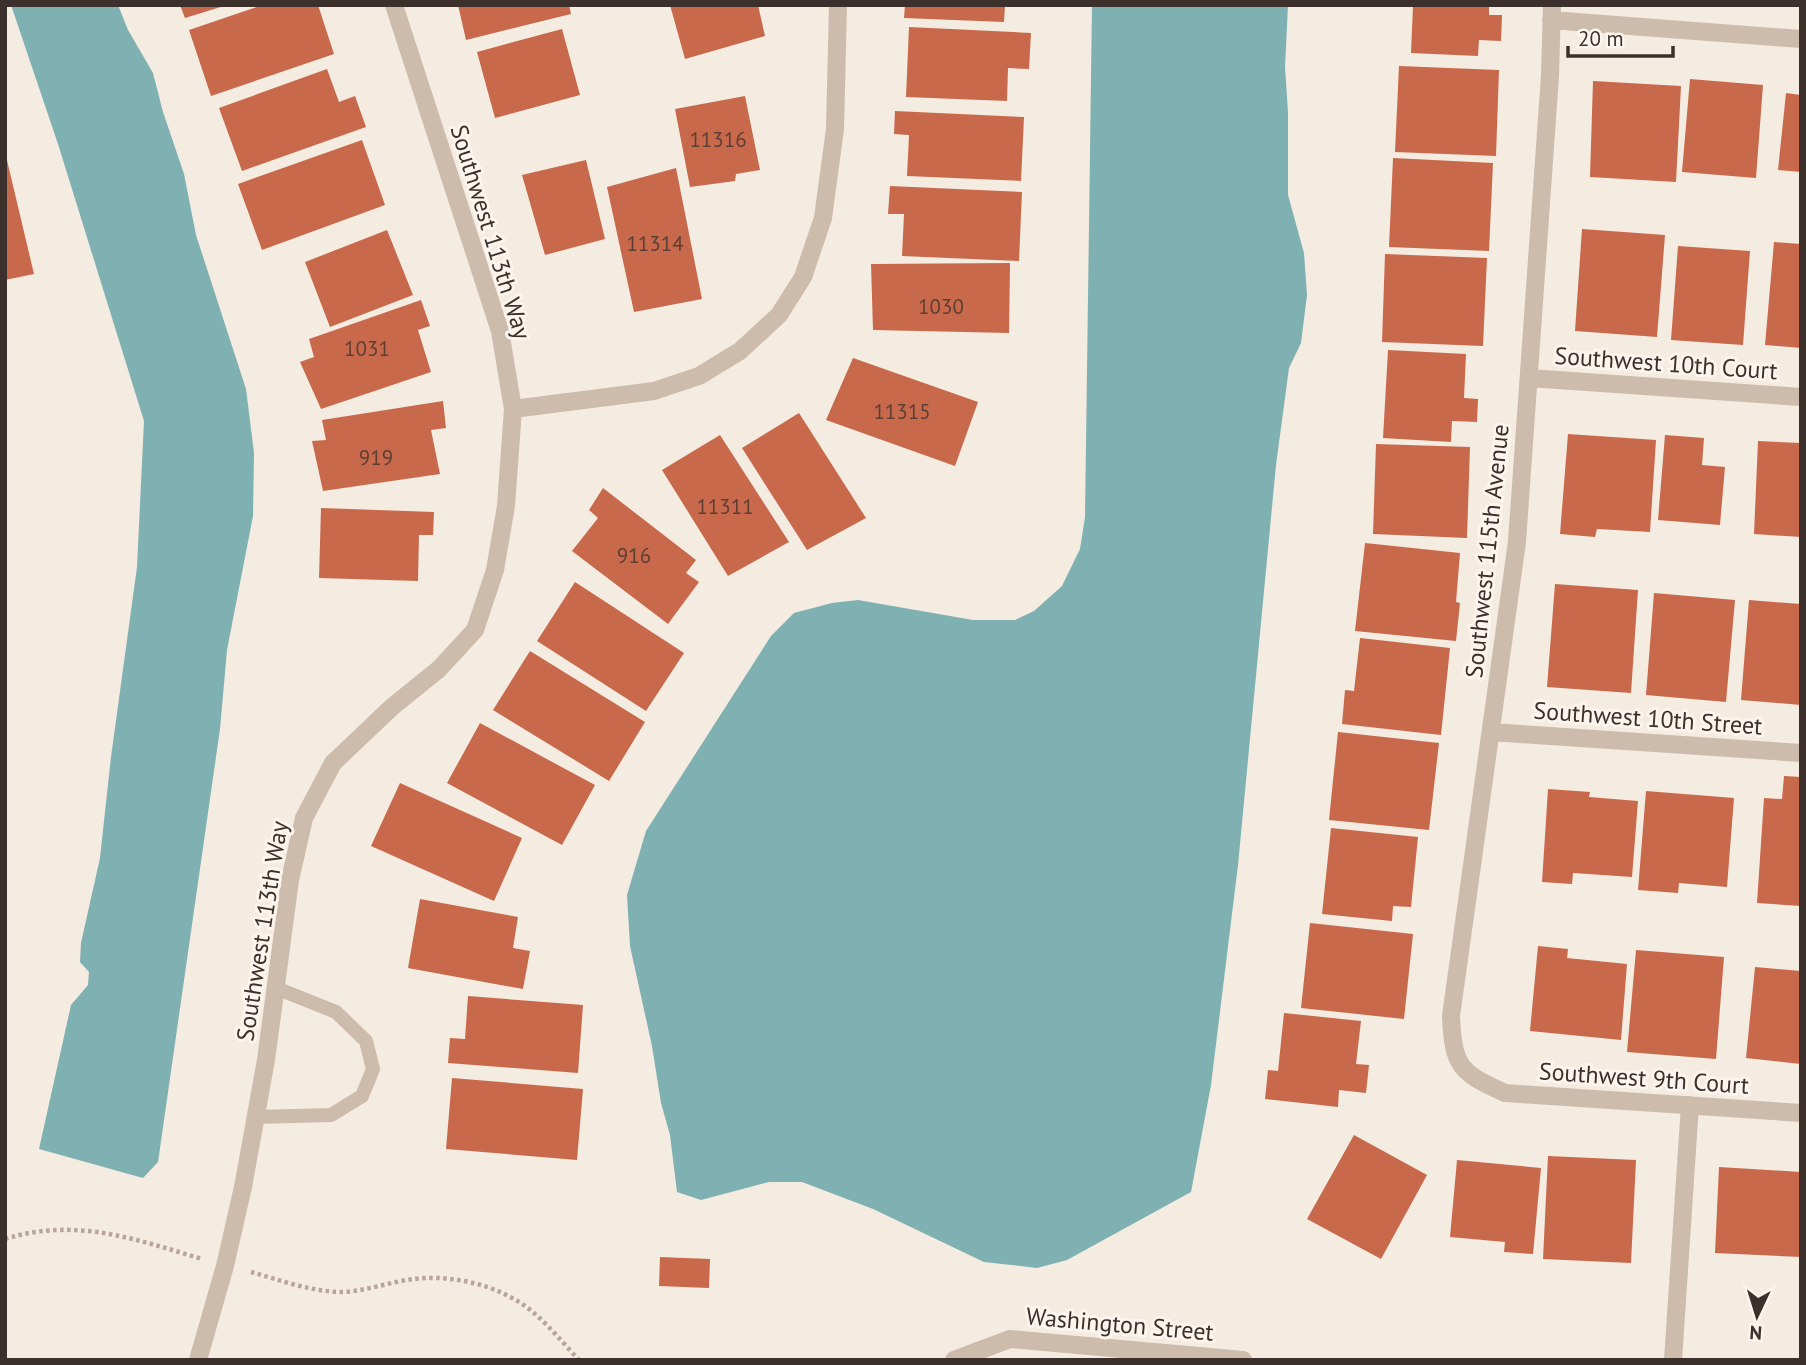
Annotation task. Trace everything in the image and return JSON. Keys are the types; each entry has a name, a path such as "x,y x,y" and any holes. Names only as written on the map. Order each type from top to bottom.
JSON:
{"street":[{"name":"Southwest 113th Way","path":"198,1360 225,1266 243,1187 276,988 290,880 304,818 333,763 439,669 475,630 495,570 504,519 513,409 500,331 394,5"},
{"path":"513,409 654,391 699,376 740,351 779,315 803,277 823,218 835,129 838,5"},
{"path":"1551,12 1801,39"},
{"name":"Southwest 115th Avenue","path":"1485,1084 1467,1073 1452,1049 1451,1016 1517,542 1550,76 1551,12"},
{"name":"Southwest 10th Court","path":"1529,378 1801,397"},
{"name":"Southwest 10th Street","path":"1491,732 1801,753"},
{"name":"Southwest 9th Court","path":"1485,1084 1505,1093 1801,1113"},
{"path":"1672,1360 1690,1105"},
{"name":"Washington Street","path":"954,1360 1010,1339 1242,1360"}],"lane":[{"path":"256,1117 331,1115 362,1096 373,1069 366,1041 336,1012 276,988"}],"path":[{"path":"5,1239 37,1231 76,1229 112,1233 306,1287 340,1292 426,1278 451,1279 513,1298 537,1316 579,1360"}],"water":[{"path":"11,5 118,5 128,30 153,73 184,174 196,235 246,389 254,453 253,516 227,650 220,729 158,1162 143,1178 39,1149 71,1005 88,985 89,972 80,962 81,943 100,858 137,567 144,421 58,144"},
{"path":"1092,5 1288,5 1285,67 1288,195 1304,253 1307,295 1301,343 1289,368 1276,465 1238,865 1211,1085 1191,1192 1067,1260 1037,1268 984,1262 873,1209 802,1182 769,1182 701,1200 677,1192 670,1135 661,1103 652,1046 630,946 627,895 646,831 771,636 794,613 832,603 858,600 973,620 1015,620 1034,611 1062,586 1080,549 1085,517"}],"building":[{"path":"180,5 223,5 224,6 185,18"},
{"path":"263,5 318,5 334,54 211,96 189,30"},
{"path":"458,5 569,5 571,14 466,40"},
{"path":"670,5 758,5 765,36 685,59"},
{"path":"905,5 1005,5 1004,22 904,18"},
{"path":"1413,5 1489,5 1489,15 1502,15 1501,41 1479,40 1478,56 1411,53"},
{"path":"909,27 1031,33 1029,69 1008,68 1007,101 906,97"},
{"path":"562,29 580,95 495,118 477,52"},
{"path":"1399,66 1499,70 1496,156 1395,152"},
{"path":"327,69 339,102 355,96 366,127 242,171 219,108"},
{"path":"1690,79 1763,85 1756,178 1682,172"},
{"path":"1593,81 1681,86 1676,182 1590,177"},
{"path":"1786,93 1801,95 1801,172 1778,170"},
{"path":"745,96 760,170 736,174 735,181 690,187 675,109"},
{"path":"895,111 1024,117 1021,181 907,176 909,135 894,134"},
{"path":"362,140 385,205 262,250 238,184"},
{"path":"5,157 34,274 5,280"},
{"path":"1393,158 1493,163 1489,251 1389,247"},
{"path":"586,160 605,239 545,255 522,175"},
{"path":"676,168 702,299 634,312 607,187"},
{"path":"890,186 1022,192 1019,261 902,256 904,214 888,214"},
{"path":"1582,229 1665,235 1657,337 1575,331"},
{"path":"387,230 413,295 330,327 305,262"},
{"path":"1774,242 1801,244 1801,348 1765,345"},
{"path":"1678,246 1750,251 1743,345 1671,340"},
{"path":"1385,254 1487,258 1483,346 1382,342"},
{"path":"1010,263 1009,333 873,330 871,264"},
{"path":"421,300 430,326 418,330 431,372 321,409 300,362 314,357 309,339"},
{"path":"1388,350 1466,354 1464,398 1478,399 1477,422 1452,421 1451,442 1383,438"},
{"path":"853,358 978,402 955,466 826,420"},
{"path":"443,401 446,428 431,430 440,474 323,491 312,441 326,440 322,420"},
{"path":"799,413 866,518 807,550 742,448"},
{"path":"1568,434 1656,440 1650,532 1597,529 1595,537 1560,534"},
{"path":"720,435 789,542 728,576 662,470"},
{"path":"1665,435 1704,438 1702,465 1725,467 1720,525 1658,520"},
{"path":"1758,441 1801,443 1801,537 1754,534"},
{"path":"1376,444 1470,447 1467,538 1373,534"},
{"path":"603,488 696,560 686,573 699,582 668,624 572,551 598,518 589,510"},
{"path":"321,508 434,512 433,535 419,535 418,581 319,578"},
{"path":"1365,543 1460,553 1456,602 1460,603 1456,641 1355,631"},
{"path":"575,582 684,653 646,711 537,641"},
{"path":"1555,584 1638,590 1631,693 1547,687"},
{"path":"1654,593 1735,600 1726,702 1646,695"},
{"path":"1749,600 1801,604 1801,705 1741,700"},
{"path":"1360,638 1450,648 1441,735 1342,724 1345,690 1354,691"},
{"path":"530,651 645,722 609,781 493,710"},
{"path":"480,723 595,785 562,845 447,783"},
{"path":"1338,732 1439,743 1429,830 1329,820"},
{"path":"1784,776 1801,777 1801,906 1757,903 1764,798 1782,799"},
{"path":"400,783 522,838 494,901 371,846"},
{"path":"1548,789 1590,792 1589,797 1638,801 1632,877 1573,873 1572,884 1542,882"},
{"path":"1646,791 1734,798 1727,887 1679,883 1678,893 1638,890"},
{"path":"1331,828 1418,837 1411,907 1393,906 1392,921 1322,914"},
{"path":"420,899 518,917 513,948 530,951 523,989 408,968"},
{"path":"1310,923 1413,934 1404,1019 1301,1008"},
{"path":"1538,946 1568,949 1567,958 1627,964 1621,1040 1530,1031"},
{"path":"1636,950 1724,957 1716,1059 1627,1052"},
{"path":"1755,967 1801,971 1801,1064 1746,1058"},
{"path":"468,996 583,1005 578,1073 448,1063 450,1038 465,1039"},
{"path":"1284,1013 1361,1021 1356,1064 1369,1065 1366,1093 1339,1090 1338,1107 1265,1099 1268,1070 1278,1071"},
{"path":"452,1078 583,1089 577,1160 446,1149"},
{"path":"1354,1135 1427,1175 1381,1259 1307,1219"},
{"path":"1548,1156 1636,1160 1631,1263 1543,1259"},
{"path":"1457,1160 1541,1168 1533,1254 1504,1252 1505,1242 1450,1237"},
{"path":"1719,1167 1801,1172 1801,1257 1715,1253"},
{"path":"660,1257 710,1259 709,1288 659,1286"}]}
